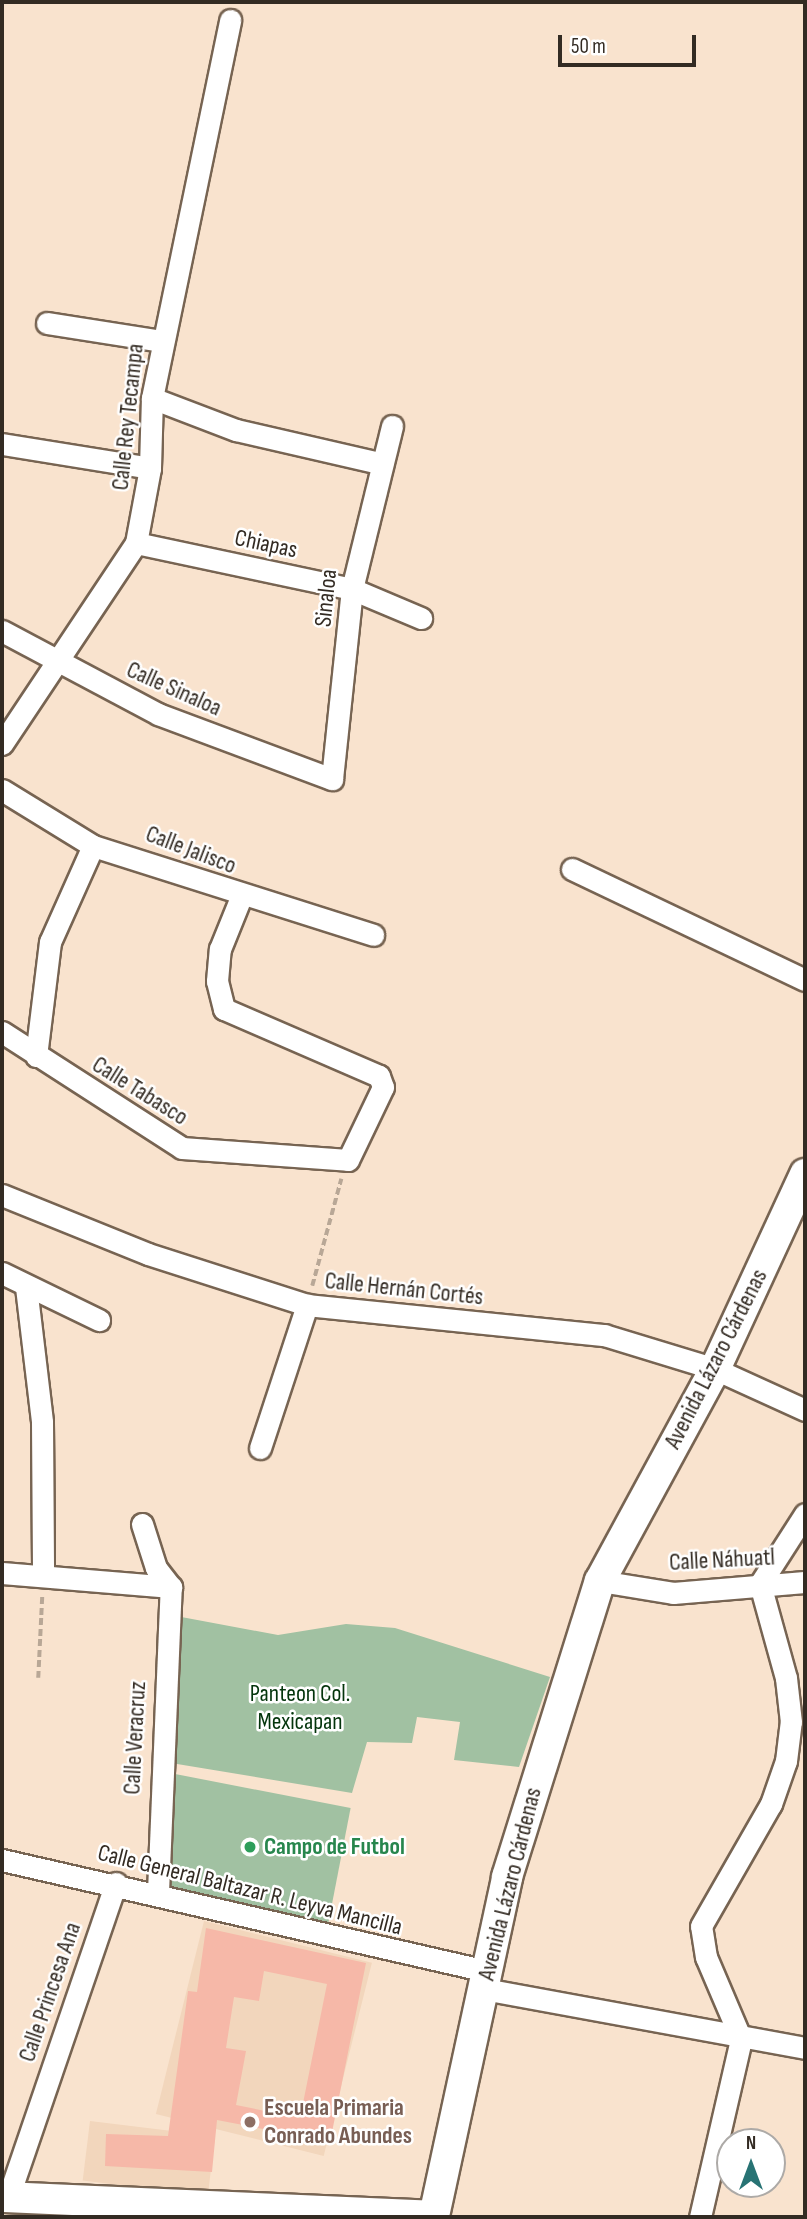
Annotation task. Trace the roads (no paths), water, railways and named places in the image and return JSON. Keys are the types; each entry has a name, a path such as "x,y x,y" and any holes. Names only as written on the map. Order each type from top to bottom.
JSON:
{"main road":[{"name":"Avenida Lázaro Cárdenas","path":"5,2198 185,2211 436,2217 485,1980 529,1802 600,1581 715,1369 805,1174"}],"street":[{"name":"Calle Rey Tecampa","path":"2,744 136,543 150,468 152,398 162,341 230,20"},
{"path":"47,323 162,341"},
{"path":"152,398 236,430 379,463"},
{"name":"Sinaloa","path":"332,779 352,589 379,463 392,426"},
{"path":"2,444 150,468"},
{"name":"Chiapas","path":"136,543 352,589 421,618"},
{"name":"Calle Sinaloa","path":"2,631 55,663 158,714 332,779"},
{"name":"Calle Jalisco","path":"2,790 93,846 138,855 241,897 373,935"},
{"path":"36,1056 50,942 93,846"},
{"path":"572,869 805,981"},
{"name":"Calle Tabasco","path":"2,1032 182,1148 348,1160 383,1087 379,1076 225,1009 217,981 220,949 241,897"},
{"name":"Calle Hernán Cortés","path":"2,1195 148,1254 307,1305 604,1335 715,1369 805,1410"},
{"path":"2,1273 26,1287 99,1320"},
{"path":"26,1287 42,1422 43,1576"},
{"path":"260,1448 307,1305"},
{"path":"699,2217 741,2039 706,1958 701,1926 771,1804 786,1761 791,1722 786,1678 760,1584 805,1514"},
{"path":"142,1524 156,1568 171,1587"},
{"path":"2,1573 171,1587"},
{"name":"Calle Náhuatl","path":"600,1581 673,1593 805,1582"},
{"name":"Calle Veracruz","path":"158,1892 171,1587"},
{"name":"Calle General Baltazar R. Leyva Mancilla","path":"2,1860 158,1892 485,1980 741,2039 805,2048"},
{"name":"Calle Princesa Ana","path":"5,2198 116,1883"}],"place":[{"name":"Campo de Futbol","path":"250,1847"},
{"name":"Escuela Primaria Conrado Abundes","path":"250,2122"}],"park label":[{"name":"Panteon Col. Mexicapan","path":"300,1708"}]}
